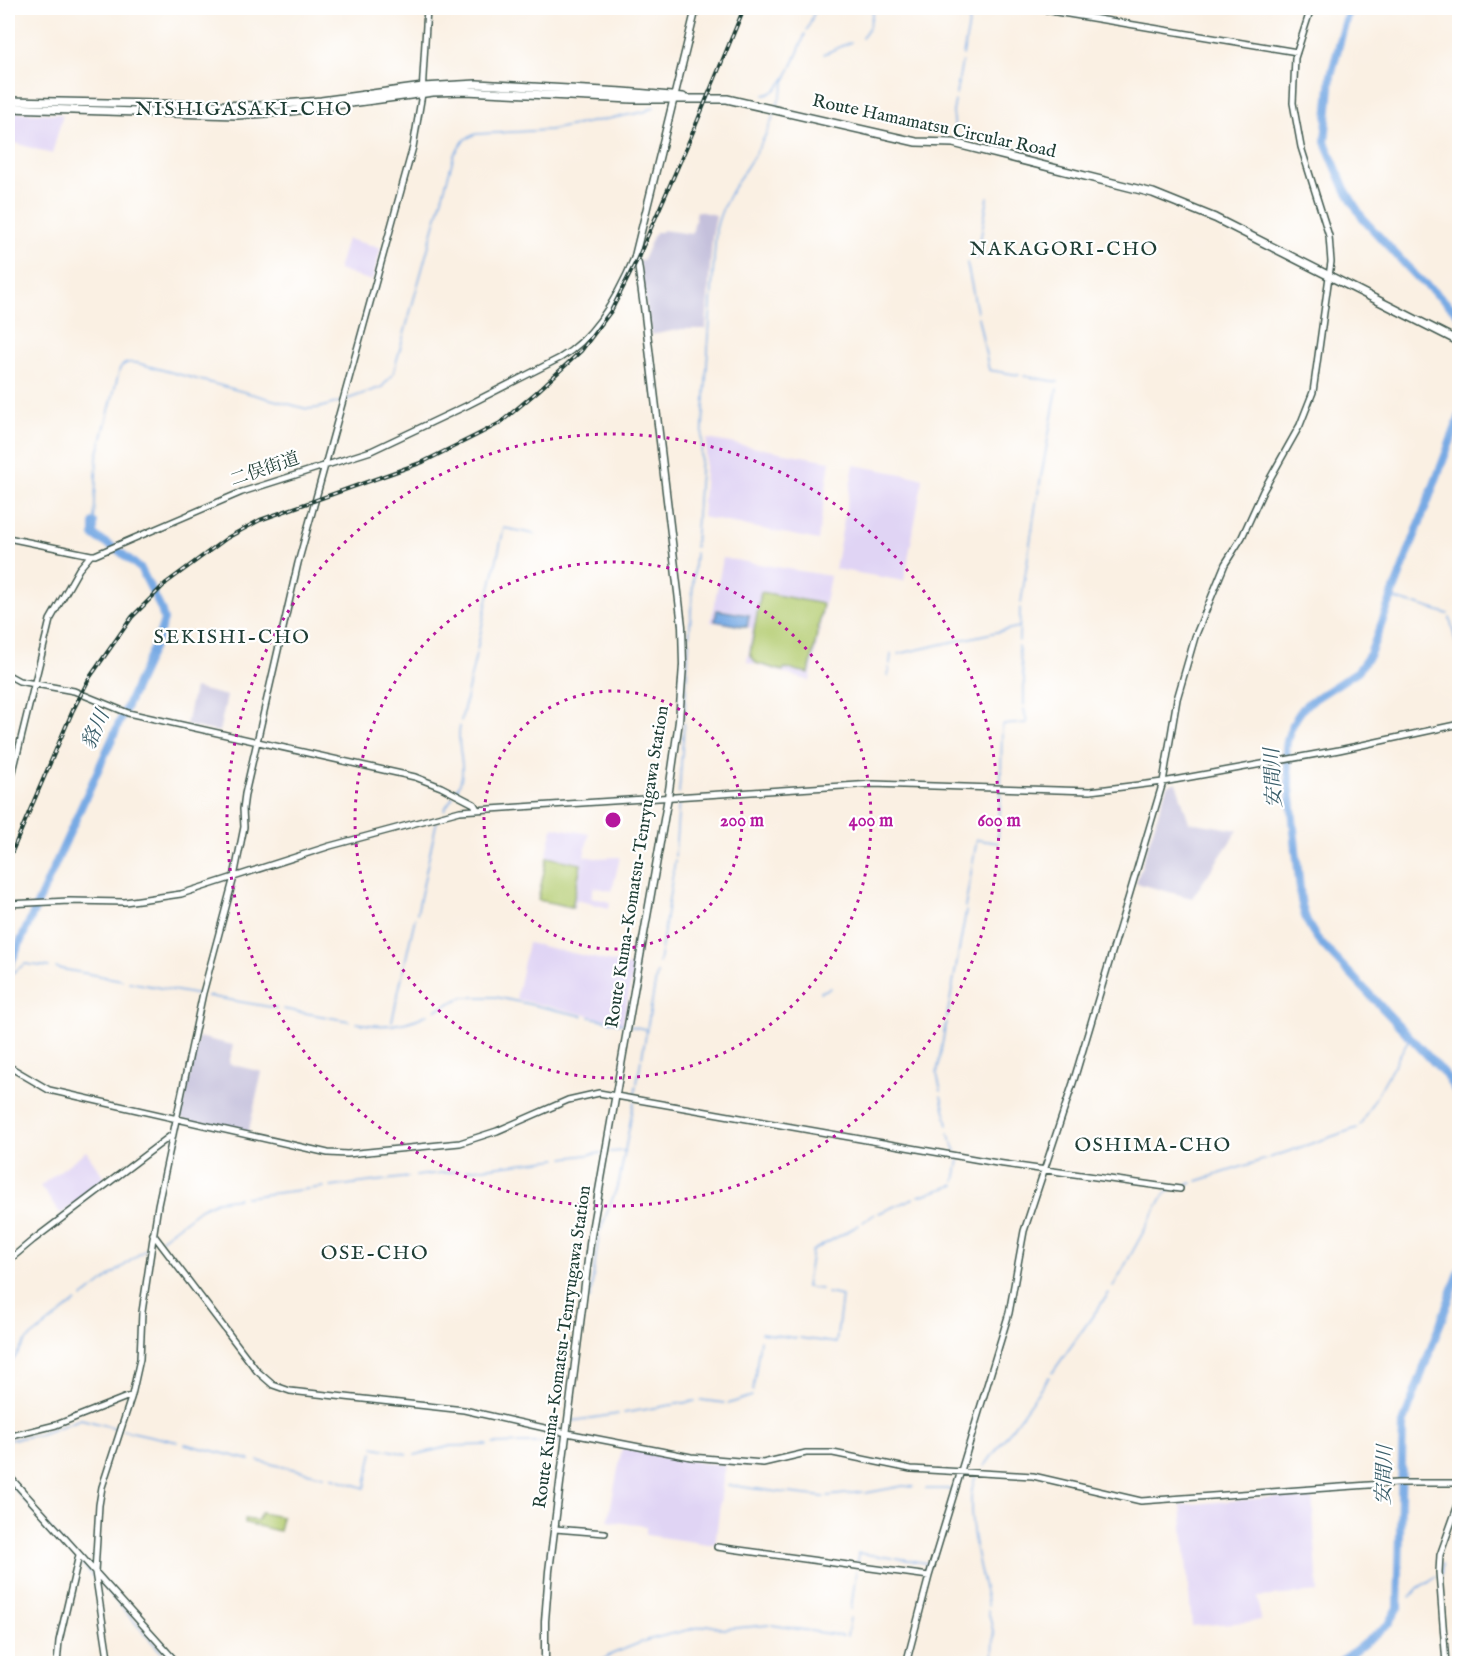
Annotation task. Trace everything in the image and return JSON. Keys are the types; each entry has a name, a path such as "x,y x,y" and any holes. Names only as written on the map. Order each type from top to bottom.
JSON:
{"main road":[{"name":"Route Kuma-Komatsu-Tenryugawa Station","path":"545,1664 545,1621 591,1236 668,797 681,699 682,626 638,264 635,256 696,8"},
{"name":"Route Hamamatsu Circular Road","path":"8,108 237,115 283,112 422,91"},
{"name":"Route Hamamatsu Circular Road","path":"8,101 259,106 422,91 727,99 916,142 953,142 1153,193 1215,218 1460,342"}],"street":[{"path":"110,1664 95,1574 102,1487 132,1395 140,1359 142,1312 153,1234 203,993 234,877 244,827 245,794 298,563 413,147 422,91 427,8"},
{"path":"1032,8 1297,52"},
{"path":"906,1664 929,1576 1009,1313 1024,1231 1107,972 1163,782 1177,699 1195,638 1225,564 1242,537 1263,491 1300,424 1313,392 1332,262 1329,236 1317,202 1295,118 1292,85 1297,52 1311,8"},
{"name":"二俣街道","path":"91,555 242,492 371,451 571,352 603,314 635,256"},
{"path":"8,538 91,555 79,569 54,610 8,792"},
{"path":"8,675 19,681 74,691 128,713 412,776 441,787 474,804 477,809"},
{"path":"8,904 145,901 181,894 330,846 460,811 873,783 1090,790 1163,782 1281,761 1460,724"},
{"path":"8,1066 49,1090 328,1153 347,1154 460,1143 496,1131 568,1100 599,1093 1045,1171 1180,1189"},
{"path":"8,1262 173,1134"},
{"path":"153,1234 256,1371 279,1388 299,1393 464,1410 567,1433 710,1458 763,1463 806,1454 834,1453 911,1469 1033,1476 1142,1502 1397,1483 1460,1483"},
{"path":"8,1437 56,1425 132,1395"},
{"path":"8,1475 79,1557 178,1664"},
{"path":"1446,1660 1439,1575 1440,1555 1460,1499"},
{"path":"555,1529 605,1533"},
{"path":"717,1547 929,1576"},
{"path":"57,1664 58,1641 79,1557"}],"shaded area":[{"path":"14,112 63,114 52,154 8,141"},
{"path":"697,211 716,215 712,237 706,329 682,329 651,335 639,260 643,260 655,232 662,230 692,234"},
{"path":"347,239 381,248 372,281 338,270"},
{"path":"707,439 830,461 818,540 702,517"},
{"path":"854,465 923,478 904,581 835,569"},
{"path":"723,558 830,576 810,681 747,662 752,628 711,622"},
{"path":"194,688 227,696 219,732 186,725"},
{"path":"1176,782 1189,822 1238,830 1192,898 1136,883 1167,786"},
{"path":"553,827 589,834 584,856 620,857 612,891 594,887 591,897 610,902 609,908 576,900 574,909 537,900"},
{"path":"528,943 634,967 623,1023 516,999"},
{"path":"198,1037 233,1045 229,1064 262,1072 248,1134 182,1119"},
{"path":"86,1151 106,1180 61,1214 40,1186"},
{"path":"622,1448 703,1463 725,1464 715,1545 646,1535 646,1526 608,1521"},
{"path":"1312,1494 1318,1592 1258,1597 1260,1621 1192,1626 1181,1505"}],"green space":[{"path":"761,592 823,604 809,673 784,668 783,671 756,663 750,654"},
{"path":"547,857 581,864 572,907 538,900"},
{"path":"261,1513 282,1517 279,1531 245,1523 245,1519 257,1521"}],"water":[{"path":"717,610 749,615 747,627 715,621"}],"waterway":[{"path":"807,30 816,8"},
{"path":"862,38 869,27 874,8"},
{"path":"963,55 972,8"},
{"path":"1349,8 1331,75 1325,142 1345,189 1363,219 1416,276 1460,315"},
{"path":"764,95 772,93 784,80 805,34"},
{"path":"824,54 851,42"},
{"path":"956,94 962,62"},
{"path":"776,109 788,73"},
{"path":"955,101 953,112 956,139"},
{"path":"345,400 382,387 393,374 454,155 465,139 476,134 549,130 644,112 654,107"},
{"path":"695,547 716,229 728,198 761,143 774,113"},
{"path":"977,259 988,197"},
{"path":"967,263 977,312"},
{"path":"978,317 989,370 1019,375"},
{"path":"94,523 97,457 120,368 126,364 137,363 307,409 340,402"},
{"path":"1024,376 1058,382"},
{"path":"1038,494 1057,389"},
{"name":"安間川","path":"1460,416 1370,654 1358,671 1307,704 1293,724 1286,748 1301,900 1305,917 1320,942 1444,1073 1460,1097"},
{"path":"1021,603 1037,497"},
{"name":"貉川","path":"8,969 164,620 141,569 119,551 94,536 94,523"},
{"path":"490,589 504,528 534,534"},
{"path":"684,718 695,553"},
{"path":"477,650 489,592"},
{"path":"1391,598 1413,604"},
{"path":"1416,604 1448,614"},
{"path":"1019,641 1020,608"},
{"path":"1450,618 1460,660"},
{"path":"898,654 1019,627"},
{"path":"1018,646 1024,679 1024,705"},
{"path":"461,721 476,654"},
{"path":"890,664 891,654"},
{"path":"888,676 889,668"},
{"path":"1001,783 1002,725 1027,723 1024,709"},
{"path":"679,793 684,723"},
{"path":"456,791 462,775 460,726"},
{"path":"998,838 1001,792"},
{"path":"444,810 453,797"},
{"path":"675,856 679,800"},
{"path":"417,913 437,820"},
{"path":"965,907 977,839"},
{"path":"979,840 999,843"},
{"path":"659,963 675,860"},
{"path":"947,1017 966,911"},
{"path":"392,1021 415,918"},
{"path":"8,976 25,964 49,967"},
{"path":"56,968 122,980"},
{"path":"642,1057 657,973"},
{"path":"129,982 199,995"},
{"path":"821,992 831,988"},
{"path":"207,996 276,1008"},
{"path":"436,1010 463,997 496,997 583,1016"},
{"path":"283,1009 349,1021"},
{"path":"357,1023 393,1025 428,1014"},
{"path":"590,1017 623,1024"},
{"path":"941,1091 937,1074 946,1022"},
{"path":"631,1026 645,1029"},
{"path":"1360,1125 1410,1037"},
{"path":"637,1083 641,1060"},
{"path":"635,1096 636,1086"},
{"path":"941,1096 948,1125"},
{"path":"600,1231 619,1182 634,1102"},
{"path":"1269,1158 1357,1128"},
{"path":"948,1133 956,1151"},
{"path":"610,1152 624,1151"},
{"path":"564,1158 601,1153"},
{"path":"466,1170 557,1159"},
{"path":"1197,1181 1266,1159"},
{"path":"955,1181 959,1160"},
{"path":"416,1176 459,1171"},
{"path":"331,1187 409,1177"},
{"path":"1182,1186 1192,1183"},
{"path":"919,1196 955,1185"},
{"path":"245,1197 324,1187"},
{"path":"1113,1287 1165,1193 1172,1190"},
{"path":"161,1239 200,1209 217,1201 238,1198"},
{"path":"879,1213 914,1198"},
{"path":"863,1222 875,1214"},
{"path":"821,1289 806,1287 812,1251 859,1225"},
{"path":"590,1299 599,1234"},
{"path":"82,1298 147,1248"},
{"name":"安間川","path":"1338,1664 1389,1624 1398,1608 1403,1424 1460,1270"},
{"path":"800,1338 836,1343 842,1296 827,1293"},
{"path":"1052,1373 1109,1293"},
{"path":"9,1366 26,1341 76,1302"},
{"path":"761,1333 796,1338"},
{"path":"753,1391 760,1340"},
{"path":"984,1467 1049,1377"},
{"path":"728,1404 752,1396"},
{"path":"701,1400 724,1403"},
{"path":"624,1413 695,1401"},
{"path":"572,1421 618,1414"},
{"path":"8,1440 38,1435 81,1419 119,1429"},
{"path":"123,1430 178,1442"},
{"path":"493,1444 562,1442"},
{"path":"185,1444 250,1460"},
{"path":"415,1455 451,1446 487,1445"},
{"path":"374,1447 407,1454"},
{"path":"331,1477 365,1488 373,1452"},
{"path":"258,1461 324,1476"},
{"path":"976,1476 972,1488 972,1521 977,1558 988,1605"},
{"path":"8,1484 76,1558"},
{"path":"728,1485 786,1493"},
{"path":"866,1493 903,1486 913,1487"},
{"path":"926,1489 951,1489"},
{"path":"828,1496 863,1492"},
{"path":"789,1493 824,1497"},
{"path":"857,1562 858,1553 893,1558"},
{"path":"896,1558 927,1563 926,1568"},
{"path":"80,1561 94,1578"},
{"path":"1441,1574 1442,1564"},
{"path":"851,1609 856,1571"},
{"path":"1410,1597 1418,1588 1437,1576"},
{"path":"100,1583 172,1664"},
{"path":"988,1610 994,1635 993,1664"},
{"path":"847,1636 850,1618"},
{"path":"596,1664 612,1654 647,1640 708,1625 724,1629 769,1625"},
{"path":"772,1625 843,1636"},
{"path":"1448,1658 1460,1650"}],"railway":[{"path":"8,861 73,710 90,677 132,617 166,583 227,538 260,520 423,462 500,423 581,351 611,311 637,260 744,8"}],"district":[{"name":"NISHIGASAKI-CHO","path":"244,109"},
{"name":"NAKAGORI-CHO","path":"1064,249"},
{"name":"SEKISHI-CHO","path":"232,637"},
{"name":"OSHIMA-CHO","path":"1153,1145"},
{"name":"OSE-CHO","path":"375,1253"}]}
